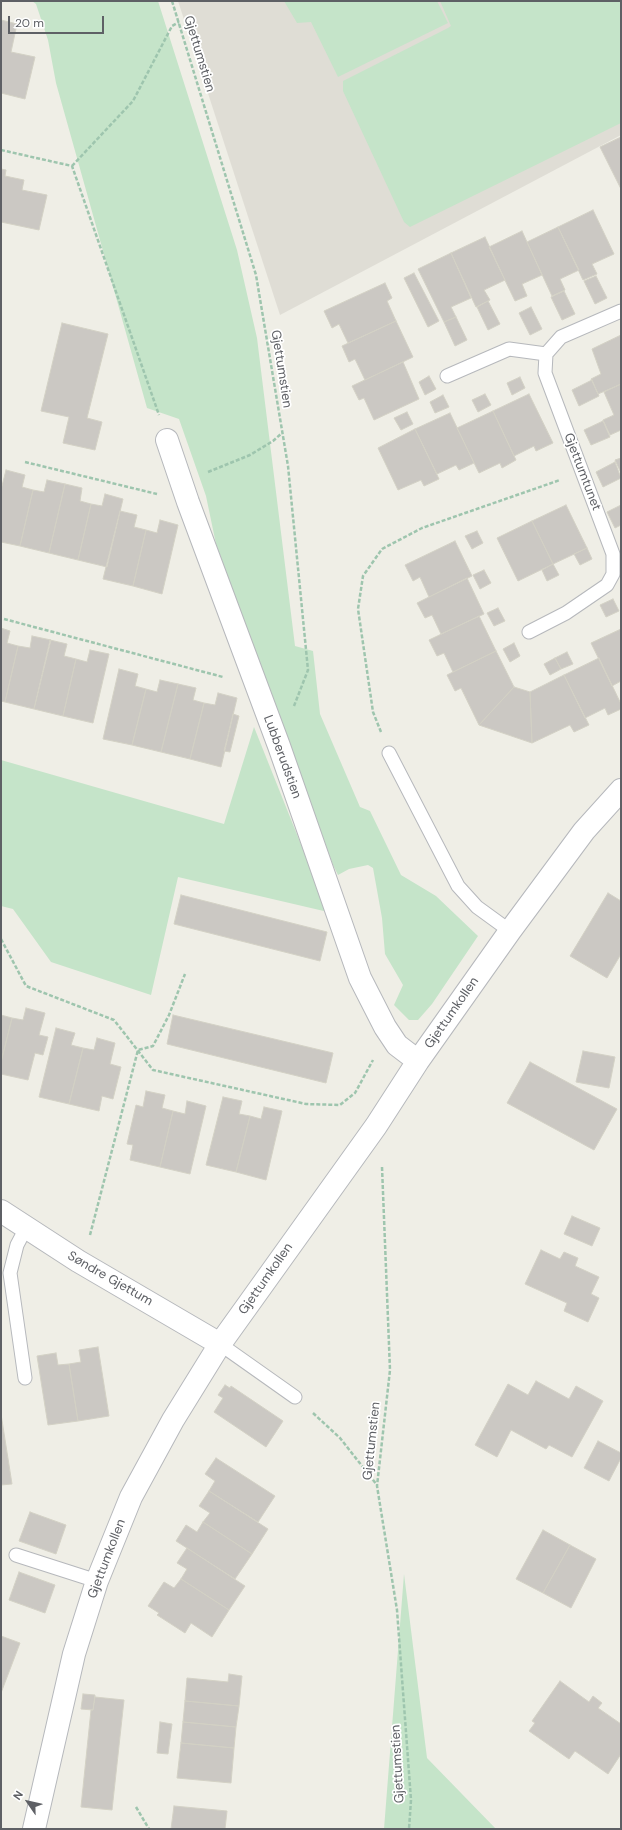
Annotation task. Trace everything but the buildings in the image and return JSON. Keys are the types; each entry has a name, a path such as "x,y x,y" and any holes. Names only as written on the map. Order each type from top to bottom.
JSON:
{"street":[{"name":"Lubberudstien","path":"168,440 188,502 279,746 360,978 385,1027 397,1045 418,1061"},
{"name":"Gjettumkollen","path":"34,1829 74,1654 97,1582 131,1497 173,1420 220,1344 376,1126 418,1061 510,931 584,832 621,790"},
{"name":"Søndre Gjettum","path":"1,1211 78,1261 220,1344"}],"lane":[{"path":"447,376 509,349 546,354 561,337 621,311"},
{"name":"Gjettumtunet","path":"528,632 566,613 607,585 613,574 613,554 545,373 546,354"},
{"path":"389,753 458,886 477,907 510,931"},
{"path":"25,1378 10,1272 17,1245 26,1228"},
{"path":"220,1344 295,1397"},
{"path":"16,1555 97,1582"}],"path":[{"name":"Gjettumstien","path":"172,1 256,276 288,466 308,670 279,746"},
{"path":"72,166 133,101 172,26 179,22"},
{"path":"1,150 72,166"},
{"path":"72,166 168,440"},
{"path":"181,481 216,470 250,455 273,441 282,433"},
{"path":"25,462 188,502"},
{"path":"389,753 373,712 358,609 363,576 382,549 422,528 582,472"},
{"path":"4,619 256,686"},
{"path":"1,939 26,986 114,1020 153,1070 306,1104 340,1105 355,1093 372,1062 385,1027"},
{"path":"138,1050 153,1046 185,974"},
{"path":"78,1261 88,1242 138,1050"},
{"name":"Gjettumstien","path":"376,1126 381,1137 390,1370 377,1486 397,1610 411,1800 409,1829"},
{"path":"295,1397 340,1438 377,1486"},
{"path":"136,1808 149,1829"}],"shaded area":[{"path":"178,1 621,1 621,135 280,315"}],"green space":[{"path":"32,1 158,1 237,250 257,338 295,646 313,651 320,714 360,807 370,811 401,875 436,896 478,936 432,1004 418,1020 409,1020 394,1005 403,985 385,954 382,918 373,868 368,865 349,869 338,875 333,865 216,544 206,496 179,419 147,408 56,83 48,40 36,4"},
{"path":"284,1 437,1 448,23 338,77 311,22 297,23"},
{"path":"440,1 621,1 621,123 410,227 404,222 343,91 343,81 451,26"},
{"path":"254,727 328,912 178,877 151,995 51,962 13,909 1,906 1,760 224,824"},
{"path":"404,1574 427,1758 496,1829 384,1829"}]}
